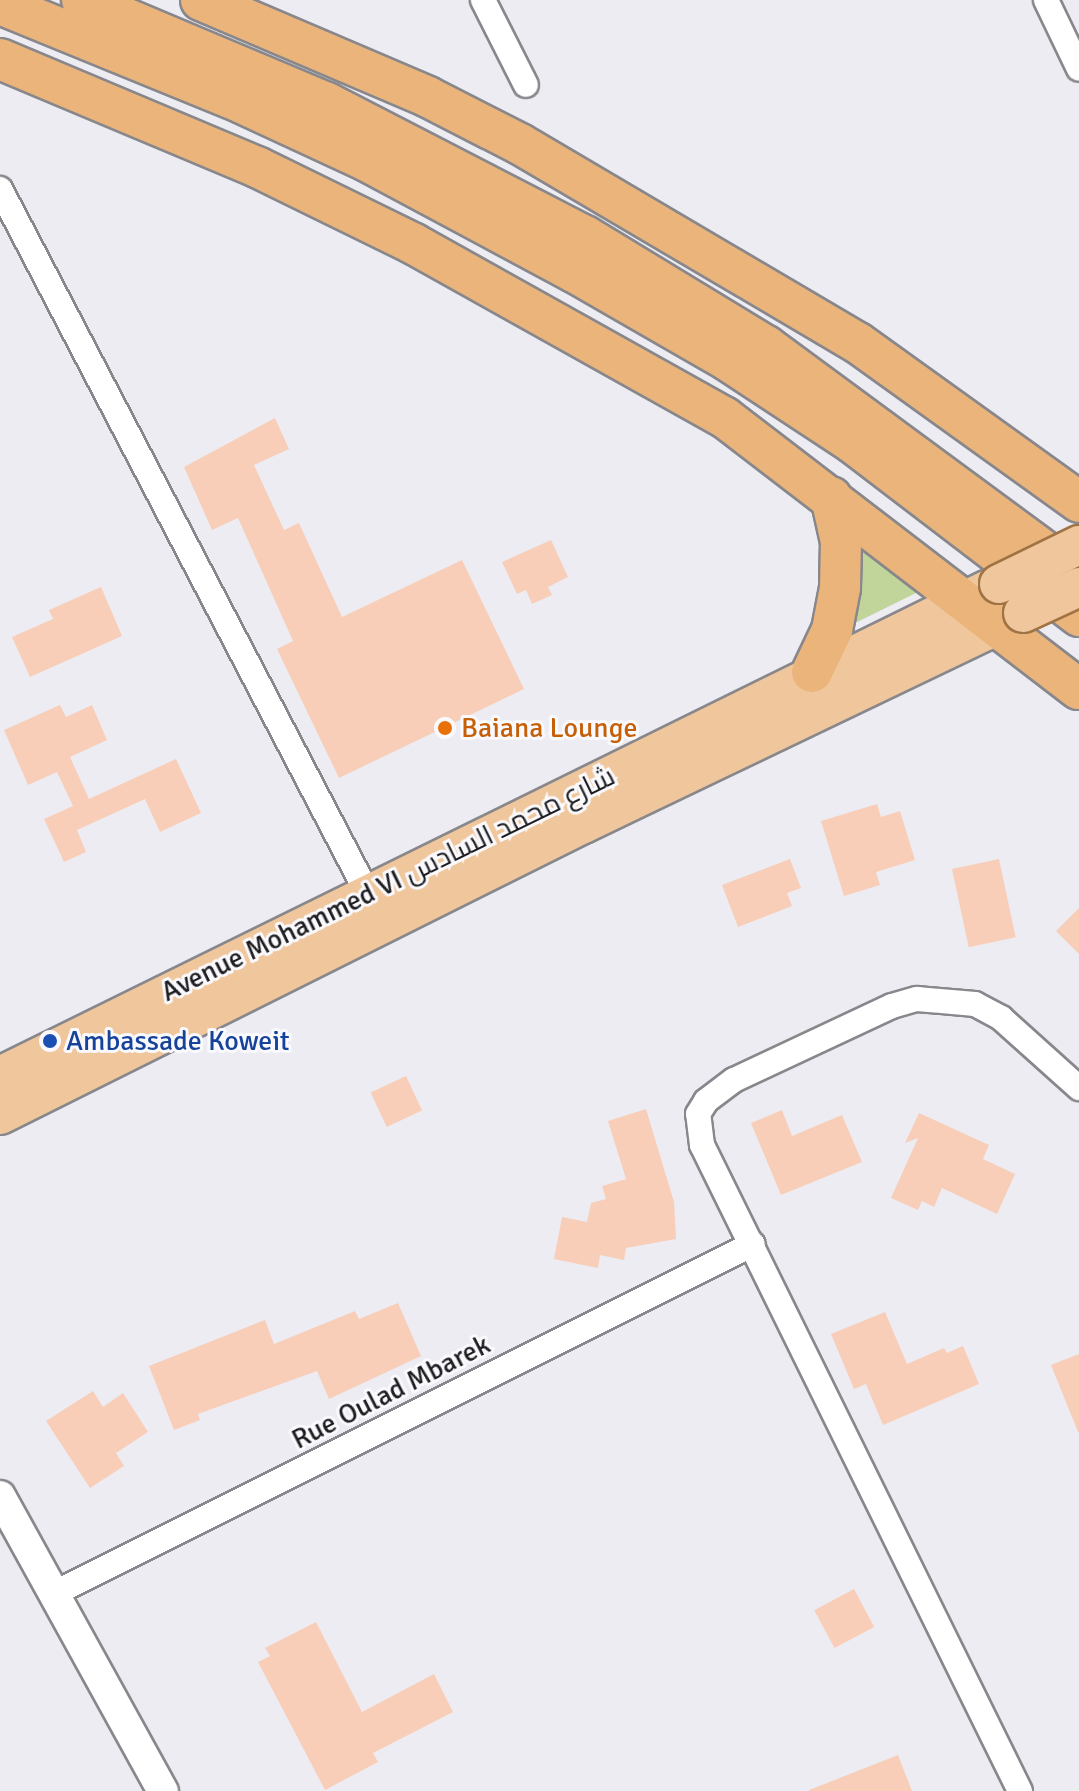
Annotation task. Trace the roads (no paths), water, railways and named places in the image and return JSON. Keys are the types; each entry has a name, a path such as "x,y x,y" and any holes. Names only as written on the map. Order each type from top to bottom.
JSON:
{"highway":[{"path":"82,0 327,103 585,236 766,346 1079,577"},
{"path":"201,0 428,97 534,151 858,343 1079,502"},
{"path":"0,4 242,103 367,161 574,272 727,360 853,443 1079,616"},
{"path":"0,59 257,167 414,244 724,417 831,497 982,592 1079,689"},
{"path":"812,672 832,630 840,588 841,542 831,497"}],"main road":[{"name":"Avenue Mohammed VI شارع محمد السادس","path":"0,1076 812,672 1079,545"},
{"name":"Avenue Mohammed VI شارع محمد السادس","path":"0,1115 597,817 1079,587"}],"street":[{"path":"483,0 526,85"},
{"path":"1046,0 1079,69"},
{"path":"0,189 368,894"},
{"path":"1020,1791 699,1129 706,1101 734,1080 892,1006 944,998 975,1004 1001,1018 1079,1088"},
{"name":"Rue Oulad Mbarek","path":"55,1593 753,1244"},
{"path":"0,1496 163,1791"}],"place":[{"name":"Baiana Lounge","path":"445,728"},
{"name":"Ambassade Koweit","path":"50,1041"}]}
